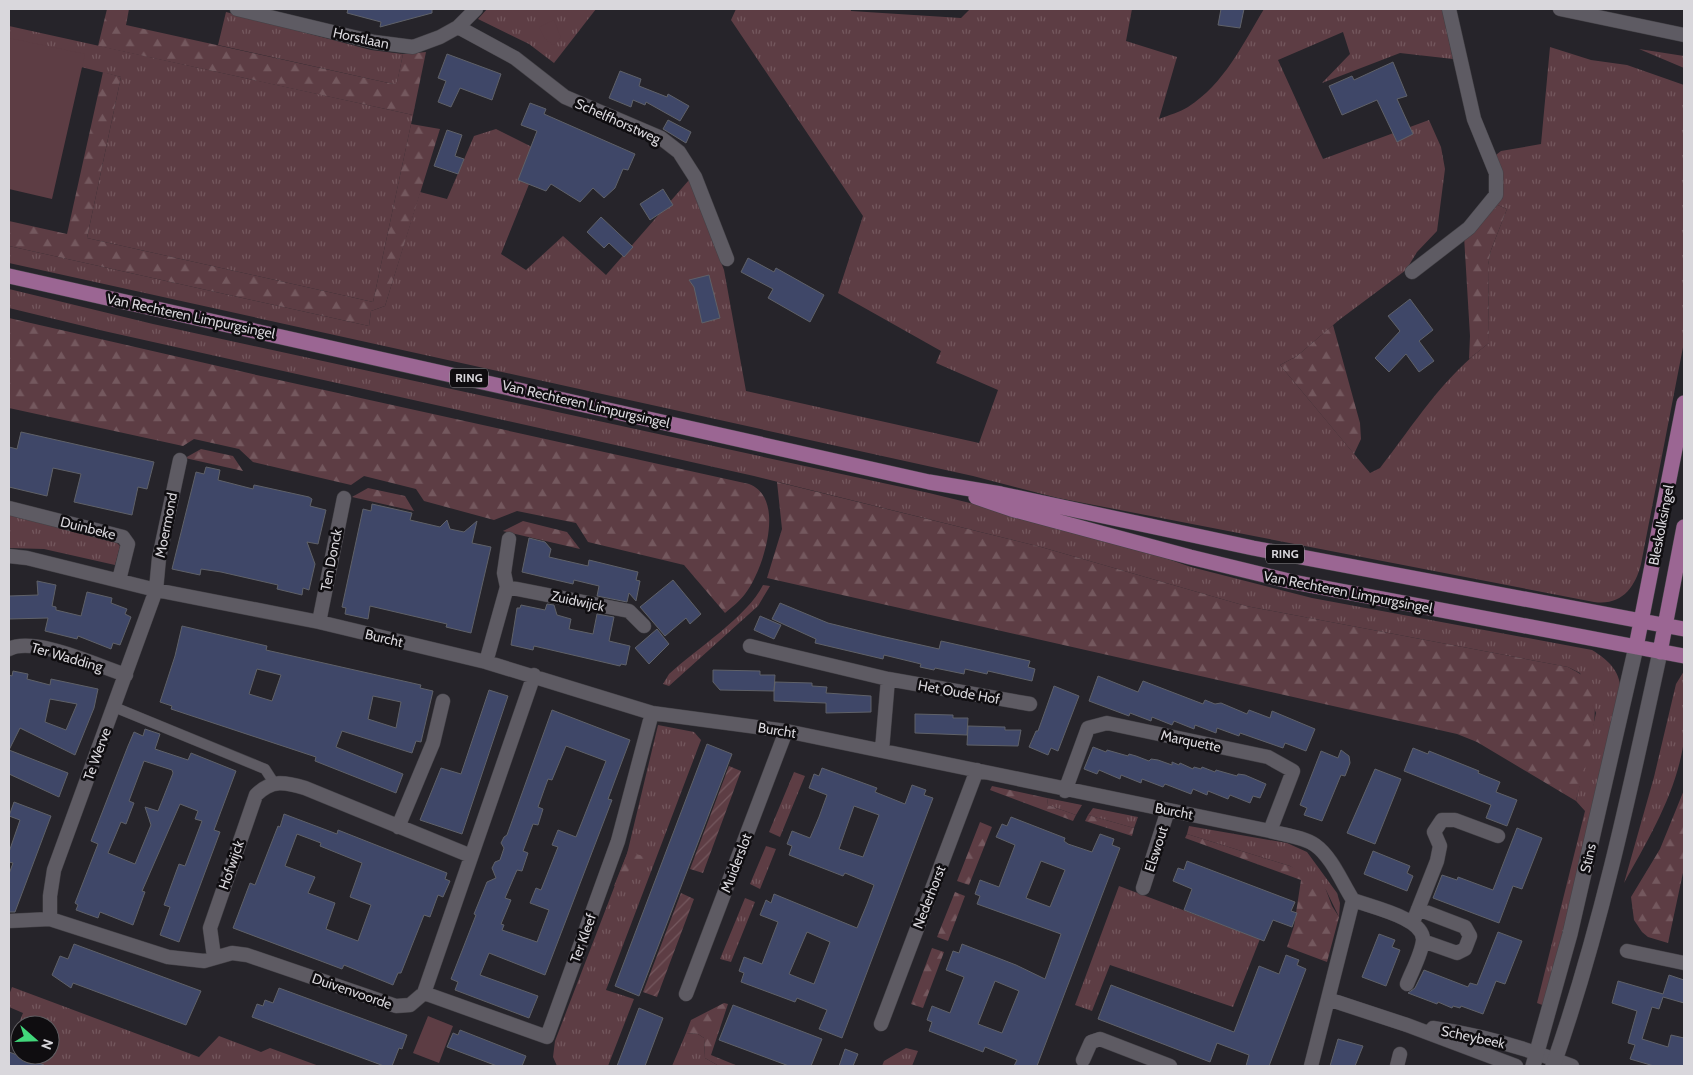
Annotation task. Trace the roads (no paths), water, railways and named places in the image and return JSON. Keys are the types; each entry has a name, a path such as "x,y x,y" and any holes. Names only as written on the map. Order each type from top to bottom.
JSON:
{"main road":[{"name":"Van Rechteren Limpurgsingel","path":"9,276 930,482 1001,494 1253,548 1684,629"},
{"name":"Bleskolksingel","path":"1636,647 1684,403"},
{"name":"Van Rechteren Limpurgsingel","path":"930,482 1012,509 1293,582 1684,656"},
{"name":"Bleskolksingel","path":"1660,652 1684,528"}],"street":[{"name":"Horstlaan","path":"237,9 374,42 399,46 413,46 440,37 458,27 476,9"},
{"path":"1412,272 1469,228 1496,195 1496,173 1474,119 1449,9"},
{"path":"1560,9 1684,35"},
{"name":"Schelfhorstweg","path":"458,27 515,58 565,97 661,138 679,152 695,177 727,259"},
{"name":"Moermond","path":"156,590 159,558 180,460"},
{"name":"Ten Donck","path":"319,622 344,498"},
{"name":"Duinbeke","path":"9,508 123,536 128,544 119,580"},
{"path":"486,662 507,586 504,574 509,539"},
{"name":"Burcht","path":"9,556 27,558 156,590 319,622 486,662 652,713 786,731 976,770 1065,791 1270,831 1315,845 1325,856 1353,900"},
{"name":"Zuidwijck","path":"507,586 629,612 644,626"},
{"name":"Te Werve","path":"50,919 50,896 54,870 156,590"},
{"name":"Ter Wadding","path":"9,649 17,645 36,645 126,675"},
{"name":"Het Oude Hof","path":"750,646 888,680 1030,704"},
{"name":"Stins","path":"1535,1059 1577,907 1636,647"},
{"name":"Stins","path":"1554,1063 1576,997 1612,860 1660,652"},
{"path":"424,993 534,676"},
{"path":"882,750 888,680"},
{"path":"398,826 432,743 443,701"},
{"path":"114,707 265,769 274,783 283,781 305,788 471,856"},
{"name":"Ter Kleef","path":"424,993 547,1037 618,841 652,713"},
{"name":"Marquette","path":"1065,791 1088,728 1106,723 1268,757 1293,771 1270,831"},
{"name":"Muiderslot","path":"686,994 786,731"},
{"name":"Nederhorst","path":"881,1024 976,770"},
{"name":"Hofwijck","path":"214,958 210,928 228,872 256,795 263,788 274,783"},
{"name":"Elswout","path":"1143,888 1168,810"},
{"path":"1407,984 1423,941 1416,916 1437,861 1440,846 1434,832 1442,820 1455,820 1498,836"},
{"path":"1311,1066 1353,900 1465,927 1470,936 1465,949 1457,953 1423,941"},
{"name":"Duivenvoorde","path":"9,921 50,919 168,957 204,961 232,953 247,955 396,1006 410,1005 424,993"},
{"path":"1627,951 1684,963"},
{"name":"Scheybeek","path":"1328,999 1407,1025 1516,1066"},
{"name":"Scheybeek","path":"1407,1025 1469,1034 1535,1059 1572,1066"},
{"path":"1083,1060 1091,1042 1100,1039 1170,1066"}]}
